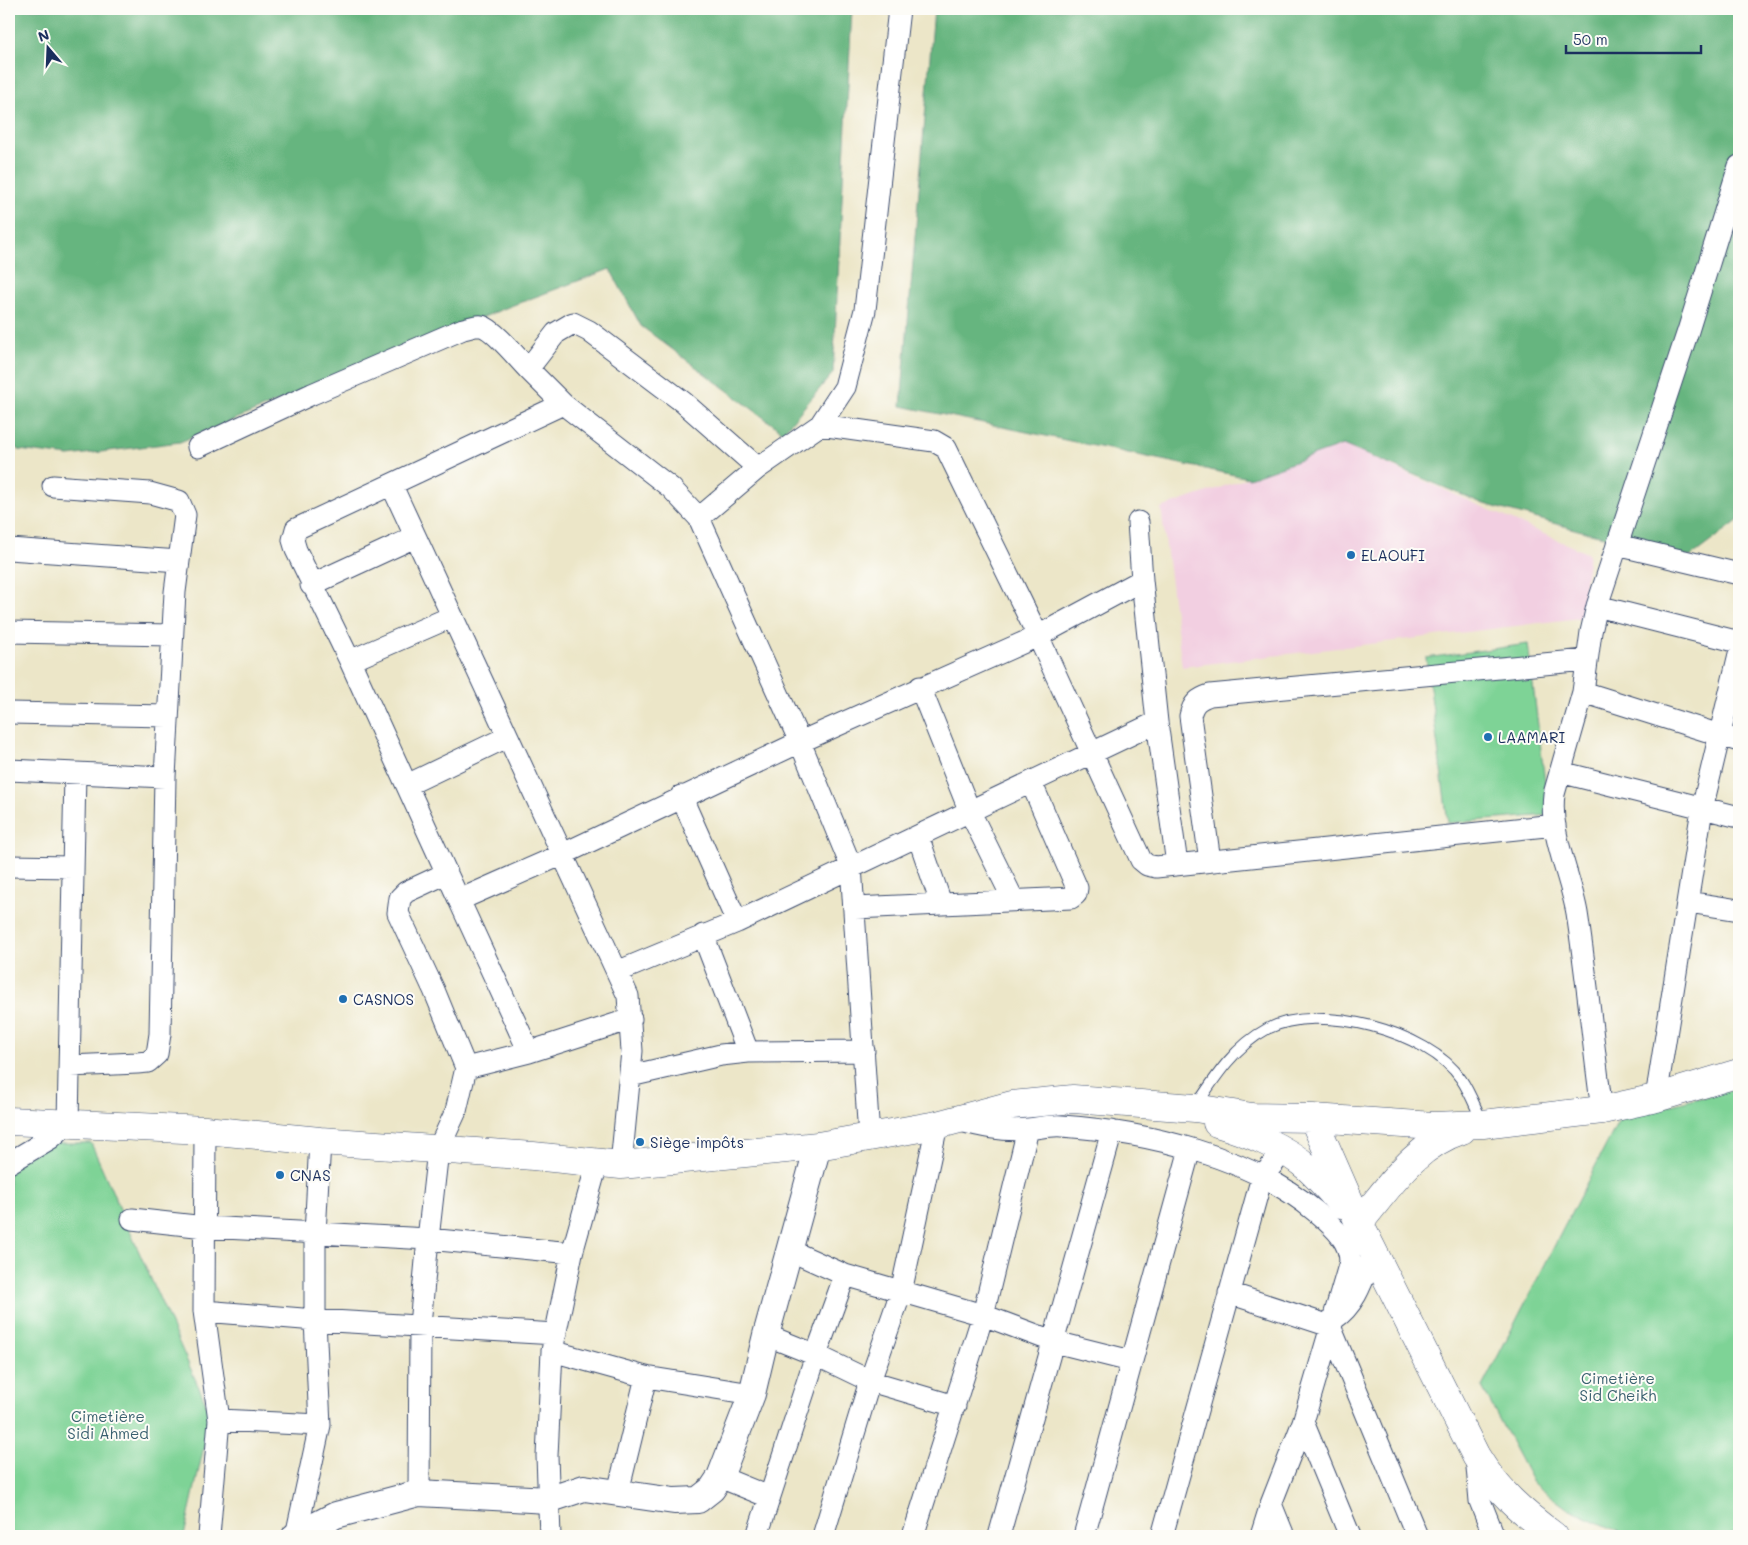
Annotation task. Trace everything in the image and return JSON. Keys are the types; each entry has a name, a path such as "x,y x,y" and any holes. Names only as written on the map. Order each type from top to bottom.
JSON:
{"main road":[{"path":"9,1122 205,1130 320,1142 533,1156 609,1164 818,1146 947,1123 1012,1105 1073,1099 1195,1108 1252,1117 1313,1118 1434,1126 1483,1124 1602,1110 1656,1098 1739,1073"},
{"path":"1153,1105 1231,1127 1284,1151 1307,1167 1359,1223"},
{"path":"1313,1118 1359,1223 1476,1456 1490,1480 1520,1510 1554,1536"},
{"path":"1359,1223 1403,1168 1426,1147 1445,1136 1483,1124"}],"street":[{"path":"699,518 758,468 820,425 846,387 865,310 899,9"},
{"path":"1602,1110 1577,913 1552,809 1560,772 1583,692 1586,660 1597,606 1739,166"},
{"path":"528,369 556,333 573,323 580,325 683,402 758,468"},
{"path":"198,447 312,394 469,328 483,326 491,331 563,404 664,482 699,518 800,742 851,866 869,1137"},
{"path":"529,1052 350,661 311,585 293,540 296,529 392,486 563,404"},
{"path":"820,425 934,441 946,448 1038,636 1090,754 1141,860 1147,866 1156,867 1555,824"},
{"path":"52,486 150,493 178,501 184,515 172,635 165,777 160,1034 157,1054 148,1062 70,1066"},
{"path":"392,486 561,855 628,996 631,1020 630,1076 609,1164 572,1253 554,1342 548,1500 544,1535"},
{"path":"1138,522 1142,580 1157,722 1178,864"},
{"path":"311,585 415,537"},
{"path":"1617,545 1739,574"},
{"path":"9,549 179,561"},
{"path":"459,900 561,855 682,796 920,687 1038,636 1142,580"},
{"path":"1597,606 1739,642"},
{"path":"350,661 451,617"},
{"path":"9,632 172,635"},
{"path":"1656,1098 1702,809 1729,739 1739,654"},
{"path":"1210,860 1190,716 1192,705 1200,699 1210,695 1586,660"},
{"path":"920,687 970,812 1014,900"},
{"path":"1583,692 1729,739"},
{"path":"9,713 168,716"},
{"path":"616,972 736,922 1157,722"},
{"path":"407,785 507,737"},
{"path":"9,770 165,777"},
{"path":"1560,772 1739,817"},
{"path":"9,1163 50,1138 68,1124 75,773"},
{"path":"855,908 1071,898 1076,894 1077,888 1031,782"},
{"path":"682,796 736,922"},
{"path":"918,836 941,903"},
{"path":"9,866 73,867"},
{"path":"419,1493 420,1325 428,1238 438,1150 456,1111 466,1068 434,990 398,913 397,905 406,892 447,874"},
{"path":"1688,902 1739,910"},
{"path":"703,935 748,1052"},
{"path":"466,1068 529,1052 631,1020"},
{"path":"630,1076 687,1062 748,1052 864,1051"},
{"path":"823,1536 870,1381 901,1292 947,1123 993,1128 1028,1129 1061,1126 1112,1131 1190,1149 1262,1177 1305,1203 1334,1228 1348,1246 1350,1262 1302,1422 1271,1504 1262,1536"},
{"path":"913,1536 984,1315 1028,1129"},
{"path":"205,1130 204,1311 219,1420 209,1536"},
{"path":"999,1536 1112,1131"},
{"path":"296,1536 320,1425 315,1320 315,1234 320,1142"},
{"path":"296,1536 336,1515 419,1493 548,1500 584,1488 674,1502 698,1500 712,1489 720,1477 752,1394 766,1335 818,1146"},
{"path":"1084,1536 1190,1149"},
{"path":"1162,1536 1262,1177 1284,1151"},
{"path":"132,1219 205,1227 315,1234 428,1238 572,1253"},
{"path":"790,1250 845,1275 984,1315 1054,1342 1131,1361"},
{"path":"1331,1323 1344,1313 1356,1296 1374,1251"},
{"path":"757,1536 816,1355 845,1275"},
{"path":"1229,1293 1331,1323"},
{"path":"204,1311 315,1320 420,1325 554,1342 646,1377 752,1394"},
{"path":"1331,1323 1417,1536"},
{"path":"766,1335 816,1355 870,1381 955,1406"},
{"path":"618,1492 646,1377"},
{"path":"219,1420 320,1425"},
{"path":"1302,1422 1350,1536"},
{"path":"1476,1456 1480,1501 1494,1536"},
{"path":"720,1477 770,1497"},
{"path":"1271,1504 1284,1536"}],"lane":[{"path":"1195,1108 1220,1070 1248,1041 1268,1028 1311,1019 1331,1019 1365,1024 1401,1034 1428,1049 1461,1078 1483,1124"}],"shaded area":[{"path":"1343,445 1589,554 1580,618 1182,667 1161,508"}],"green space":[{"path":"9,9 852,9 833,373 783,432 641,326 610,269 508,307 180,442 69,456 19,450 9,443"},
{"path":"934,9 1739,9 1739,520 1690,557 1578,530 1484,504 1343,445 1249,478 901,406"},
{"name":"LAAMARI","path":"1528,644 1549,815 1448,823 1426,658"},
{"name":"Cimetière Sid Cheikh","path":"1739,1088 1739,1530 1726,1536 1629,1536 1568,1509 1533,1483 1482,1387 1620,1118"},
{"name":"Cimetière Sidi Ahmed","path":"54,1143 91,1143 211,1415 184,1536 9,1536 9,1165"}],"place":[{"name":"ELAOUFI","path":"1351,555"},
{"name":"LAAMARI","path":"1488,737"},
{"name":"CASNOS","path":"343,999"},
{"name":"Siège impôts","path":"640,1142"},
{"name":"CNAS","path":"280,1175"}]}
